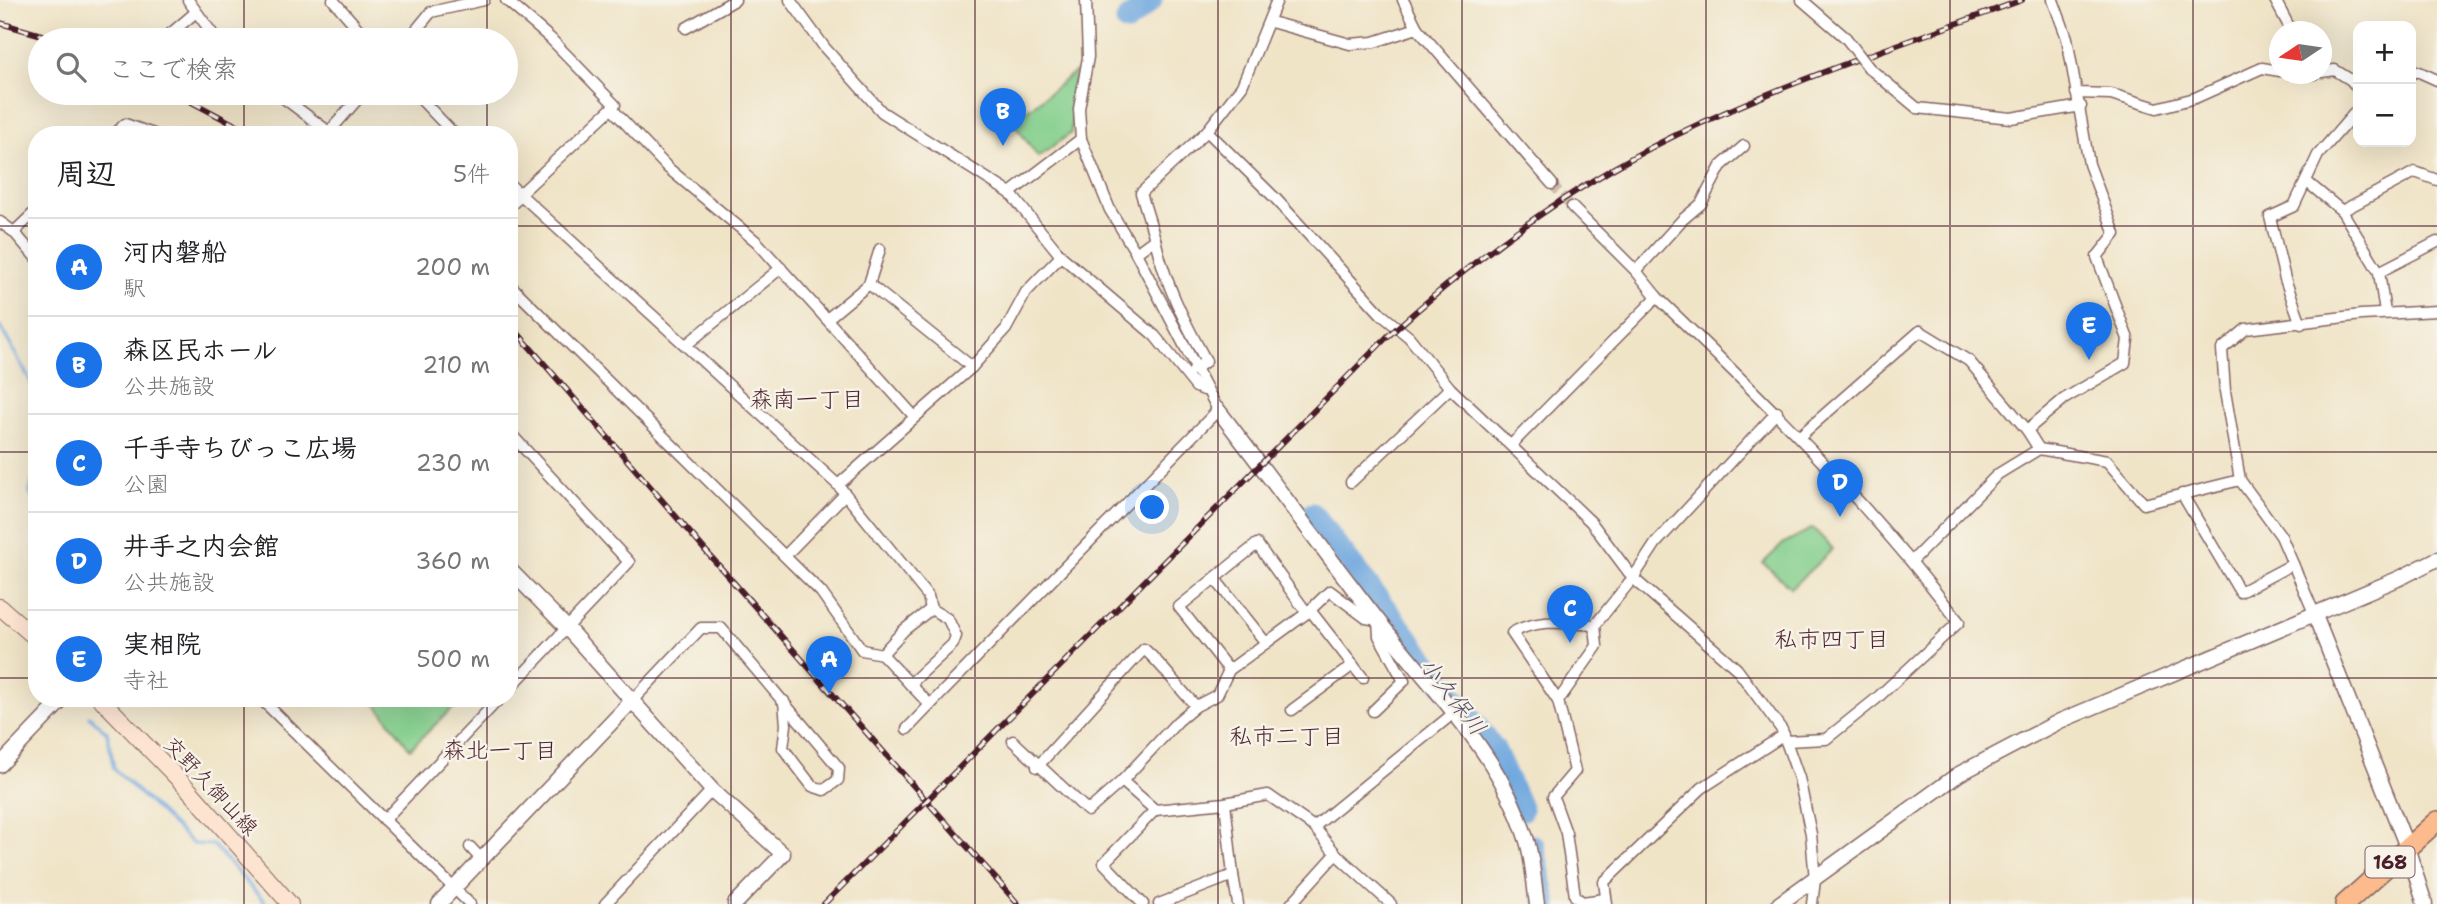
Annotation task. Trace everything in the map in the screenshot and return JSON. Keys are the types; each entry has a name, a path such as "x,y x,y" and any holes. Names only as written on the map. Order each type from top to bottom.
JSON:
{"highway":[{"name":"168","path":"2345,904 2437,821"}],"main road":[{"path":"0,607 28,631"},
{"name":"交野久御山線","path":"109,707 190,791 290,904"}],"street":[{"path":"188,0 208,28"},
{"path":"333,0 358,28"},
{"path":"418,28 431,12 484,0"},
{"path":"506,0 550,38 615,105 518,186"},
{"path":"686,28 735,0"},
{"path":"790,0 825,48 882,112 1010,194 1061,256 1155,336 1196,387 1207,391"},
{"path":"1086,0 1087,57 1079,109 1081,138 1110,210 1136,253 1194,370 1218,410 1377,620 1489,756 1511,799 1528,843 1537,904"},
{"path":"1194,370 1206,360 1180,313 1161,268 1141,192 1207,131 1242,86 1278,0"},
{"path":"1403,0 1417,28 1552,184"},
{"path":"1802,0 1846,38 1869,68 1917,108 2011,118 2081,106"},
{"path":"2027,430 2064,399 2125,363 2128,340 2097,257 2115,234 2089,164 2067,38 2053,0"},
{"path":"2275,0 2286,21"},
{"path":"177,28 196,12"},
{"path":"1271,22 1350,44 1374,42 1417,28"},
{"path":"2077,93 2111,94 2157,108 2194,99 2262,68 2269,69"},
{"path":"2332,70 2354,84"},
{"path":"2416,72 2437,80"},
{"path":"293,105 321,126"},
{"path":"334,126 353,105"},
{"path":"427,105 447,126"},
{"path":"612,109 668,168 757,242 914,416"},
{"path":"2301,324 2285,279 2270,217 2294,206 2318,155 2353,115"},
{"path":"1207,131 1276,199 1382,315 1409,337 1450,388 1591,522 1633,578 1737,669 1785,738 1799,778 1811,834 1815,880 1812,904"},
{"path":"1010,194 1081,138"},
{"path":"1636,271 1682,220 1701,204 1721,166 1744,146"},
{"path":"2342,211 2415,172 2437,180"},
{"path":"2306,182 2342,211 2379,272 2385,313"},
{"path":"518,191 842,489 928,596 931,610"},
{"path":"1572,207 1636,271 1657,297 1800,436 1912,561 1959,622 1876,699 1826,739 1785,738 1702,788 1604,882 1606,901 1583,902 1575,896 1566,833 1553,797 1576,771 1558,701 1512,633 1523,626 1555,623 1595,625"},
{"path":"14,232 28,219"},
{"path":"0,222 14,232 28,248"},
{"path":"1136,253 1154,239"},
{"path":"2379,272 2437,242"},
{"path":"827,319 869,284 880,249"},
{"path":"785,556 842,489 914,416 972,368 1006,328 1026,292 1061,256"},
{"path":"686,345 780,268"},
{"path":"869,284 972,368"},
{"path":"518,293 821,592 862,650 881,654 930,705"},
{"path":"1511,444 1657,297"},
{"path":"2425,904 2407,847 2281,536 2239,480 2225,391 2222,349 2246,329 2385,313 2437,311"},
{"path":"1800,436 1920,331 1969,361 2027,430 2039,449"},
{"path":"1351,482 1450,388"},
{"path":"907,729 1218,410"},
{"path":"1558,701 1597,646 1595,625 1633,578 1656,543 1777,412"},
{"path":"518,442 629,562 518,679"},
{"path":"1912,561 1998,474 2039,449 2107,461 2144,504 2239,480"},
{"path":"2182,494 2239,592 2293,564"},
{"path":"1229,670 1179,607 1257,544 1308,612 1363,678"},
{"path":"1779,904 1959,774 2060,721 2437,559"},
{"path":"518,578 567,628 684,768 783,854 735,904"},
{"path":"1215,579 1266,643"},
{"path":"1013,741 1088,811 1122,781 1196,706 1217,695 1229,670 1308,612 1329,591 1366,618 1377,620"},
{"path":"881,654 897,636 931,610"},
{"path":"910,684 953,644 956,636 948,619 931,610"},
{"path":"1373,711 1405,681 1379,636 1377,620"},
{"path":"439,904 701,628 721,628 784,701 839,768 838,780 824,790 813,786 783,748 786,725 784,701"},
{"path":"1038,767 1144,649 1163,666 1173,683 1196,706"},
{"path":"1292,710 1353,665"},
{"path":"1374,692 1382,702"},
{"path":"0,765 55,707"},
{"path":"269,707 470,904"},
{"path":"384,820 491,707"},
{"path":"1314,827 1455,712"},
{"path":"1122,781 1155,810"},
{"path":"605,904 712,790"},
{"path":"1143,904 1104,863 1155,810 1225,803 1268,795 1314,827 1336,854 1391,904"},
{"path":"1225,803 1238,904"},
{"path":"470,847 482,860"},
{"path":"1291,904 1336,854"},
{"path":"1159,904 1233,875"}],"green space":[{"path":"1075,72 1071,133 1038,157 1013,122"},
{"path":"1813,528 1833,549 1791,588 1763,563 1784,543"},
{"path":"379,707 454,707 410,749"}],"waterway":[{"name":"小久保川","path":"1127,21 1151,0"},
{"path":"0,326 28,377"},
{"name":"小久保川","path":"1312,514 1494,749 1521,810"},
{"path":"89,716 107,732 114,769 193,844 213,845 266,904"},
{"name":"小久保川","path":"1533,846 1546,904"}],"tunnel":[{"path":"1552,184 1572,207"}],"railway":[{"path":"824,904 1387,337 1488,253 1596,179 1633,157 1714,117 1801,81 2022,0"},
{"path":"0,23 28,31"},
{"path":"198,105 237,126"},
{"path":"518,333 704,549 1018,904"}],"place":[{"name":"森区民ホール","path":"1003,146"},
{"name":"実相院","path":"2089,360"},
{"name":"井手之内会館","path":"1840,517"},
{"name":"千手寺ちびっこ広場","path":"1570,643"},
{"name":"河内磐船","path":"829,694"}],"district":[{"name":"森南一丁目","path":"807,399"},
{"name":"私市四丁目","path":"1832,639"},
{"name":"私市二丁目","path":"1287,736"},
{"name":"森北一丁目","path":"500,750"}]}
